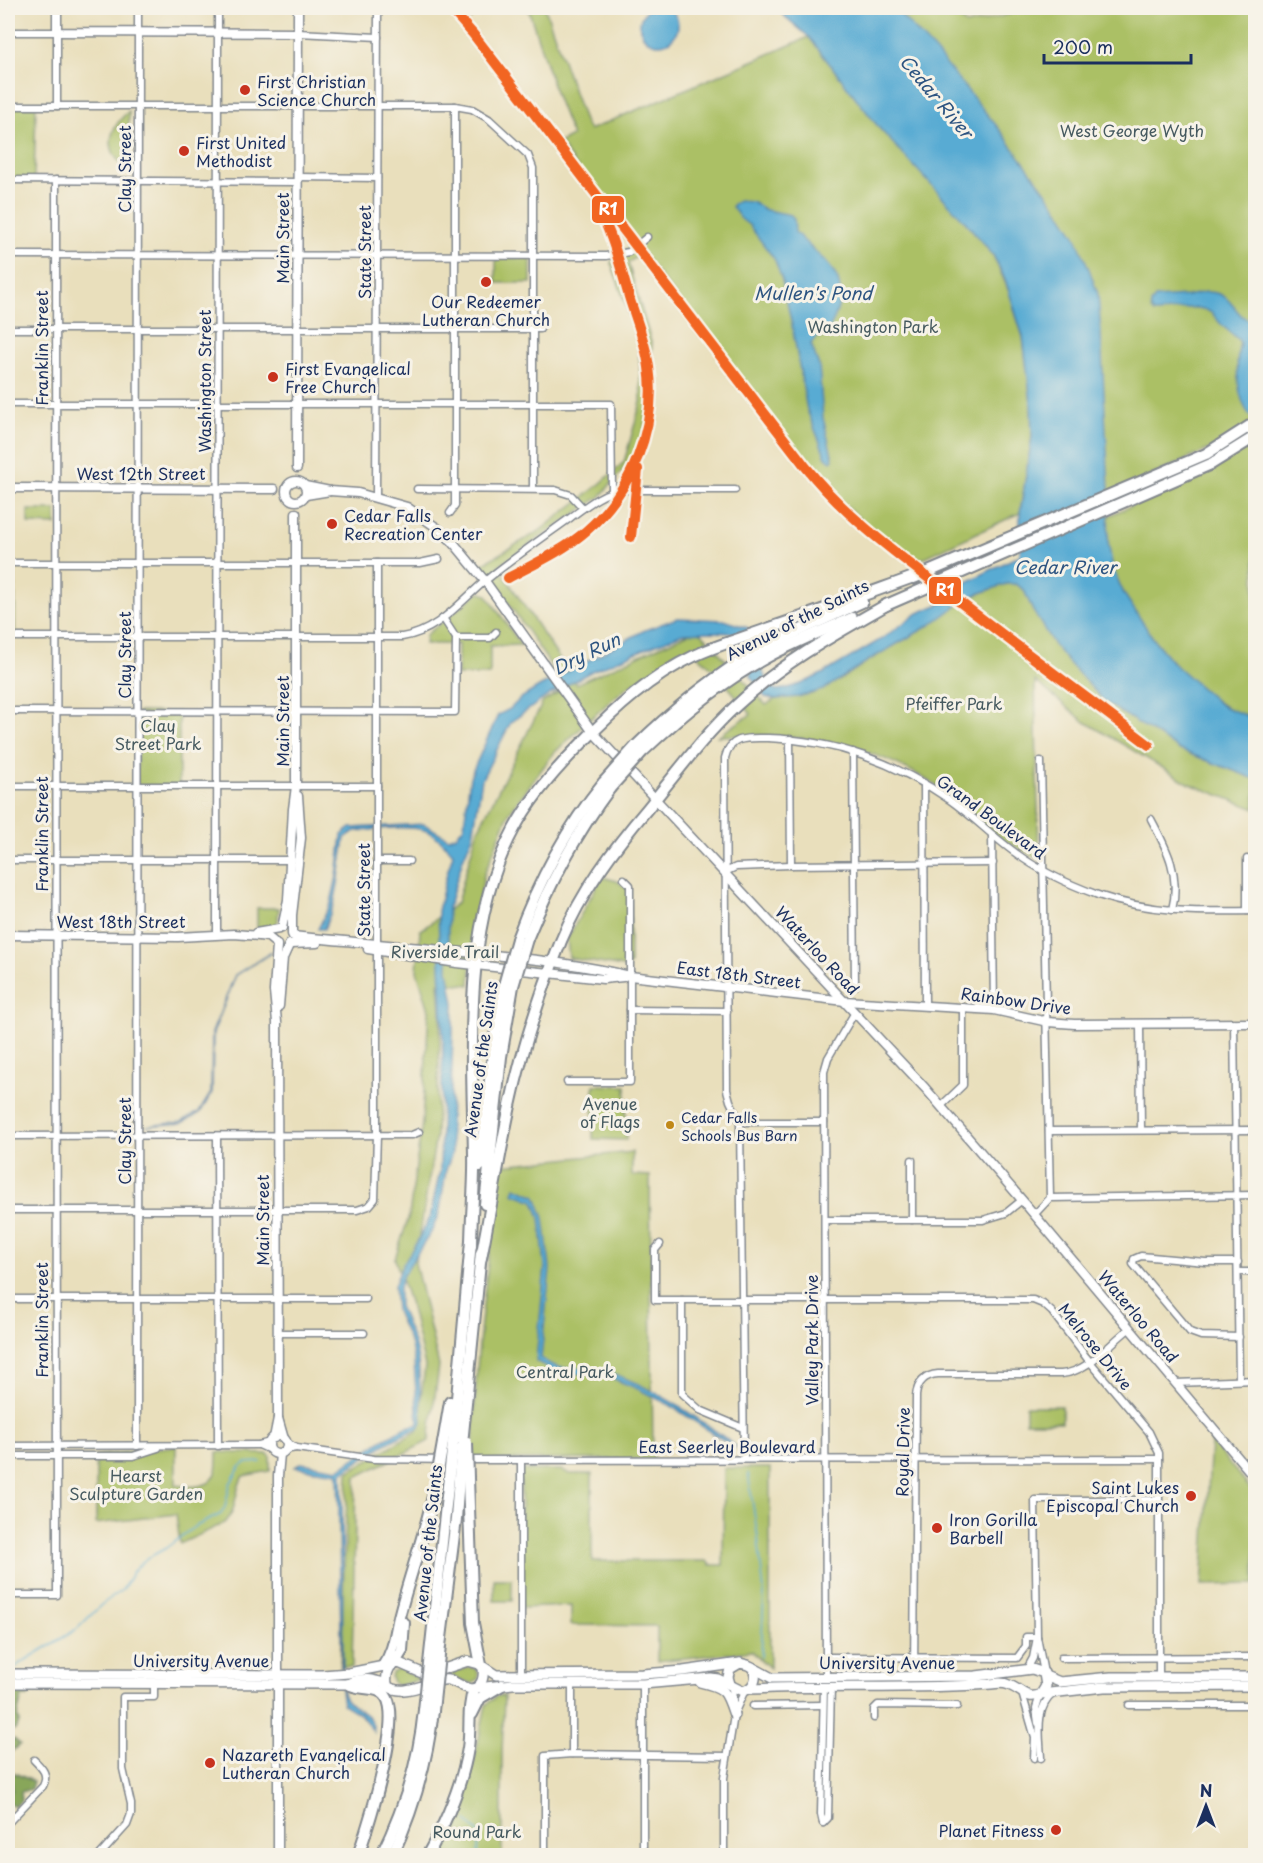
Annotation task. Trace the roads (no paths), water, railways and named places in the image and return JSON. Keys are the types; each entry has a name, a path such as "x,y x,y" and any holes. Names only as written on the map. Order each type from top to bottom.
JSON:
{"highway":[{"name":"Avenue of the Saints","path":"392,1856 410,1812 424,1767 435,1646 456,1519 459,1477 456,1443 461,1340 495,1036 522,939 561,862 607,785 639,749 688,710 717,682 782,639 919,576 1206,453 1256,422"},
{"name":"Avenue of the Saints","path":"717,682 795,643 1211,464 1256,436"},
{"path":"471,1246 474,1156 472,1040 482,916 506,844 523,814 543,785 592,731 661,673 696,654 919,576"},
{"path":"481,1258 510,1105 534,1019 567,927 585,894 624,838 691,753 736,705 759,685 809,650 888,604"},
{"name":"Avenue of the Saints","path":"456,1443 471,1400 471,1358 509,986"},
{"path":"390,1665 402,1651 406,1595 431,1510 437,1477 456,1443"},
{"path":"456,1443 473,1623 482,1666"},
{"path":"345,1681 352,1687 383,1693 387,1698"},
{"path":"358,1856 381,1782 386,1754 390,1720 387,1685"},
{"path":"471,1718 480,1698 502,1685"},
{"path":"427,1856 448,1813 459,1783 468,1748 470,1700 476,1688"},
{"name":"Avenue of the Saints","path":"381,1856 410,1782 428,1711"}],"main road":[{"path":"57,8 57,32 298,33"},
{"name":"Main Street","path":"296,513 304,490 297,468 298,8"},
{"name":"Main Street","path":"278,1856 277,1022 283,958 291,940 300,809 296,786 296,513 290,490 297,468"},
{"name":"West 12th Street","path":"8,488 273,489 290,490 298,501 304,490"},
{"path":"290,490 304,490"},
{"name":"Waterloo Road","path":"304,490 339,490 376,497 407,507 436,527 457,547 485,580 592,731 941,1106 1256,1479"},
{"name":"Main Street","path":"280,928 295,860"},
{"path":"280,928 288,929 291,940 283,947 276,943 274,936 280,928"},
{"name":"West 18th Street","path":"234,934 280,928"},
{"name":"West 18th Street","path":"8,936 234,934 259,936 276,943"},
{"name":"East 18th Street","path":"291,940 377,948 426,959 603,979 630,976"},
{"name":"Main Street","path":"276,943 274,991 277,1022"},
{"name":"East 18th Street","path":"377,948 406,946 554,962 630,976 845,1002"},
{"name":"Rainbow Drive","path":"845,1002 963,1007 994,1010 1048,1022 1074,1024 1256,1023"},
{"name":"University Avenue","path":"345,1681 390,1665 403,1664 422,1673 432,1673 468,1661 496,1675 521,1673 643,1679 711,1678 731,1686"},
{"path":"643,1679 673,1677 683,1671 740,1663 752,1667 756,1678 747,1689 738,1690 731,1686 728,1673 733,1666 740,1663"},
{"path":"387,1685 390,1665"},
{"path":"476,1688 483,1678 482,1666"},
{"name":"University Avenue","path":"752,1667 772,1678 827,1683"},
{"path":"1256,1677 1111,1677 1060,1682 1038,1670 1026,1670 1019,1678 1021,1691 1030,1697 1117,1687 1256,1686"},
{"name":"University Avenue","path":"872,1681 914,1677 976,1676 1026,1670"},
{"name":"University Avenue","path":"8,1674 23,1679 154,1684 279,1680 338,1674 345,1681"},
{"path":"1041,1694 1046,1686 1044,1675"},
{"path":"1117,1687 1133,1682 1152,1682 1159,1677"},
{"name":"University Avenue","path":"8,1683 23,1679 354,1681 369,1679 398,1691 448,1680 465,1689 502,1685 603,1684 643,1679"},
{"path":"692,1680 716,1686 727,1694 734,1715"},
{"path":"827,1683 872,1681"},
{"name":"University Avenue","path":"872,1681 953,1686 1000,1683 1009,1684 1021,1691"},
{"name":"University Avenue","path":"747,1689 827,1683"}],"street":[{"name":"Clay Street","path":"137,1446 138,8"},
{"name":"Washington Street","path":"217,934 218,8"},
{"name":"State Street","path":"376,497 378,8"},
{"path":"457,8 469,13"},
{"path":"8,32 57,32 57,106"},
{"path":"298,33 378,37"},
{"path":"8,106 455,106 482,113 528,155 533,168 537,329 533,404 533,489"},
{"path":"450,513 455,506 455,106"},
{"path":"8,180 218,181 377,178"},
{"name":"Franklin Street","path":"8,1595 57,1595 56,180"},
{"path":"8,255 616,255 632,250 647,237"},
{"path":"8,329 537,329"},
{"path":"8,404 611,404 612,492"},
{"path":"417,489 555,490 570,495 584,508"},
{"path":"8,637 297,638 414,635 426,631 485,580 584,508 612,492 735,490"},
{"path":"8,563 428,563 439,559"},
{"name":"State Street","path":"277,1209 362,1209 369,1206 376,1195 377,563"},
{"path":"8,711 455,712 456,638 443,618"},
{"path":"456,638 490,638 496,632"},
{"name":"Grand Boulevard","path":"725,872 725,758 727,749 735,741 747,738 790,739 853,752 893,767 953,802 1020,857 1082,888 1115,900 1146,907 1172,910 1256,911"},
{"path":"790,739 791,865"},
{"path":"853,752 855,986"},
{"path":"1034,1215 1050,1198 1041,761"},
{"path":"924,783 925,1005"},
{"path":"8,786 377,786"},
{"path":"1151,819 1172,861 1175,895 1172,910"},
{"path":"992,835 994,1010"},
{"path":"1247,859 1248,911"},
{"path":"8,860 295,860"},
{"path":"377,861 408,861"},
{"path":"744,1459 740,1122 727,1090 725,872 736,867 993,862"},
{"path":"567,1082 630,1082 630,885 624,879"},
{"path":"941,1106 963,1085 963,1007"},
{"path":"630,1010 727,1011"},
{"name":"Valley Park Drive","path":"827,1683 822,1705 821,1814 823,1823 828,1818 825,1065 855,1012"},
{"path":"1234,1023 1239,1380"},
{"path":"1140,1024 1141,1131"},
{"path":"740,1122 824,1122"},
{"path":"1049,1131 1256,1130"},
{"path":"8,1136 277,1136 415,1133"},
{"path":"217,1136 218,1446"},
{"path":"912,1160 912,1220"},
{"path":"1050,1198 1256,1195"},
{"path":"825,1220 990,1219 1009,1211 1022,1200"},
{"path":"8,1210 56,1204 137,1209 277,1209"},
{"name":"Melrose Drive","path":"660,1244 655,1251 655,1300 1033,1300 1043,1304 1052,1312 1086,1357 1091,1360 1149,1432 1155,1443 1159,1459 1159,1677"},
{"path":"1238,1262 1205,1262 1141,1256 1134,1259 1133,1264 1190,1332 1201,1336 1239,1337"},
{"path":"1238,1272 1256,1272"},
{"path":"8,1299 366,1299"},
{"path":"682,1300 682,1394 700,1410 743,1428"},
{"name":"Royal Drive","path":"914,1677 916,1392 920,1383 926,1377 938,1374 1067,1374 1078,1370 1129,1329"},
{"path":"278,1333 364,1333"},
{"path":"1176,1383 1256,1380"},
{"path":"8,1446 176,1446"},
{"path":"8,1456 133,1455 176,1446"},
{"name":"East Seerley Boulevard","path":"176,1446 278,1446 374,1459 1159,1459"},
{"path":"521,1460 521,1673"},
{"path":"1044,1675 1037,1637 1035,1500 1158,1500"},
{"path":"826,1657 1017,1658 1026,1646 1026,1637 1037,1637"},
{"path":"1026,1670 1033,1658 1037,1637"},
{"path":"1061,1658 1256,1657"},
{"path":"643,1679 644,1856"},
{"path":"99,1856 127,1825 131,1814 123,1769 123,1697 154,1697 154,1684"},
{"path":"572,1684 572,1754"},
{"path":"724,1856 724,1778 734,1715 731,1686"},
{"path":"734,1715 747,1689"},
{"path":"1021,1691 1035,1738 1037,1758 1042,1710 1049,1697 1055,1693"},
{"path":"1039,1730 1035,1711 1041,1694"},
{"path":"753,1706 822,1705"},
{"path":"874,1718 874,1709 878,1705 957,1706"},
{"path":"1130,1706 1256,1705"},
{"path":"545,1856 545,1756 572,1754 727,1756"},
{"path":"8,1823 46,1780 45,1772 34,1760"}],"water":[{"path":"659,6 666,7 672,12 677,18 677,32 672,38 666,43 659,44 652,43 646,38 641,32 640,25 641,18 646,12 652,7"},
{"name":"Cedar River","path":"775,8 894,8 935,51 1000,130 1075,235 1098,294 1109,490 1108,542 1113,569 1124,594 1155,641 1174,664 1222,706 1255,719 1255,779 1180,750 1105,702 1054,645 1033,611 1024,590 1016,584 1006,584 969,597 930,625 823,690 798,697 775,699 765,697 751,677 746,645 731,633 683,633 592,671 549,695 511,722 482,779 473,835 448,908 448,970 454,1003 450,1128 452,1153 446,1170 440,1210 432,1231 403,1275 399,1287 399,1306 418,1359 422,1422 419,1428 388,1442 342,1473 343,1694 351,1705 365,1714 374,1732 361,1715 343,1704 342,1698 338,1473 295,1467 301,1463 339,1469 382,1440 404,1428 418,1424 414,1361 411,1345 396,1311 394,1286 403,1264 430,1217 440,1171 443,1041 438,911 453,854 444,843 424,830 399,828 355,831 345,838 334,904 324,929 318,929 331,903 342,835 351,828 424,824 448,838 457,835 464,826 470,777 498,715 510,709 521,698 539,687 643,631 677,618 724,620 748,628 758,644 763,672 768,684 776,690 785,689 824,673 880,640 918,613 949,600 961,585 1020,555 1020,513 1032,437 1031,402 1023,337 1005,279 993,255 880,129 809,37"},
{"name":"Mullen's Pond","path":"739,201 752,202 766,210 791,215 794,219 795,232 821,257 837,277 840,288 835,317 826,336 816,337 811,344 819,366 823,418 833,459 831,461 826,457 807,410 792,325 775,260 749,225 732,207"},
{"path":"1206,292 1224,296 1242,316 1255,323 1255,420 1244,405 1238,384 1240,342 1236,337 1210,312 1203,309 1189,308 1161,313 1154,313 1151,310 1151,304 1155,298"},
{"path":"272,952 236,975 213,1033 212,1093 200,1113 182,1123 147,1126 182,1122 199,1112 211,1093 212,1033 235,975"},
{"path":"515,1187 536,1196 544,1218 550,1268 541,1358 558,1367 595,1368 639,1384 689,1413 736,1446 735,1448 670,1405 638,1389 600,1373 559,1374 536,1361 545,1266 540,1218 534,1201 513,1193"}],"waterway":[{"path":"14,1669 77,1629 101,1605 123,1589 134,1570 146,1559 166,1548 194,1527 221,1514 225,1507 230,1484 240,1467 246,1463 261,1462"},
{"path":"748,1473 764,1592 761,1657"},
{"path":"467,1821 479,1833 478,1856"}],"place":[{"name":"First Christian Science Church","path":"245,90"},
{"name":"First United Methodist","path":"184,151"},
{"name":"Our Redeemer Lutheran Church","path":"486,282"},
{"name":"First Evangelical Free Church","path":"273,377"},
{"name":"Cedar Falls Recreation Center","path":"332,524"},
{"name":"Cedar Falls Schools Bus Barn","path":"670,1125"},
{"name":"Saint Lukes Episcopal Church","path":"1191,1496"},
{"name":"Iron Gorilla Barbell","path":"937,1528"},
{"name":"Nazareth Evangelical Lutheran Church","path":"210,1763"},
{"name":"Planet Fitness","path":"1056,1830"}],"park label":[{"name":"West George Wyth","path":"1132,130"},
{"name":"Washington Park","path":"873,326"},
{"name":"Pfeiffer Park","path":"954,703"},
{"name":"Clay Street Park","path":"158,734"},
{"name":"Riverside Trail","path":"445,951"},
{"name":"Avenue of Flags","path":"610,1112"},
{"name":"Central Park","path":"565,1371"},
{"name":"Hearst Sculpture Garden","path":"136,1484"},
{"name":"Round Park","path":"477,1831"}],"water label":[{"name":"Dry Run","path":"586,653"}]}
